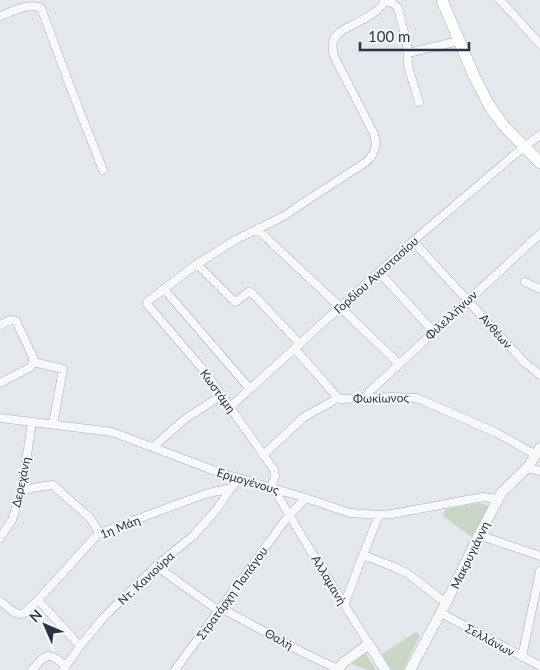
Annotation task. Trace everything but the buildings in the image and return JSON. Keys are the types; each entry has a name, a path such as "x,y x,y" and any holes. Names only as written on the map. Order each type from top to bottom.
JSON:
{"main road":[{"path":"442,0 488,105 503,125 540,163"}],"street":[{"path":"250,389 164,289 197,264 236,239 284,216 359,167 371,156 376,144 374,134 342,73 333,53 332,42 337,34 345,28 378,10 384,4 384,0 398,8 407,44 408,66 419,102"},
{"path":"500,0 540,44"},
{"path":"0,16 31,6 41,8 104,170"},
{"path":"408,53 459,41"},
{"name":"Γορδίου Αναστασίου","path":"230,407 413,241 540,135"},
{"path":"257,230 398,364"},
{"name":"Φιλελλήνων","path":"366,398 369,392 398,364 540,234"},
{"name":"Ανθέων","path":"413,241 528,366 540,375"},
{"name":"Φωκίωνος","path":"197,264 235,302 248,292 252,293 297,346 337,398 421,399 538,451"},
{"path":"379,272 434,332"},
{"path":"525,282 540,289"},
{"name":"Κωστάμη","path":"164,289 149,300 147,304 206,373 275,472 273,489"},
{"path":"0,325 10,320 16,321 33,357 32,366 0,383"},
{"path":"33,362 63,369 53,424"},
{"path":"152,447 184,419 222,395"},
{"path":"263,455 304,417 337,398"},
{"name":"Ερμογένους","path":"0,418 112,432 239,479 350,513 380,515 402,513 483,497 498,499"},
{"name":"Δερεχάνη","path":"1,534 14,516 22,491 32,422"},
{"name":"Μακρυγιάννη","path":"410,670 498,499 508,486 527,468 538,451"},
{"path":"527,468 540,471"},
{"path":"231,488 239,479"},
{"path":"22,491 37,486 53,485 90,518 100,533"},
{"name":"1η Μάη","path":"0,601 14,612 21,614 26,612 100,533 206,494 231,488"},
{"name":"Ντ. Κανιούρα","path":"65,668 103,618 156,566 193,536 217,509 231,488"},
{"name":"Αλλαμανή","path":"273,489 385,670"},
{"name":"Στρατάρχη Παπάγου","path":"175,670 289,515 306,498"},
{"path":"344,605 362,555 380,515"},
{"path":"479,534 540,556"},
{"path":"362,555 401,570 446,603"},
{"name":"Θαλή","path":"156,566 220,609 337,669"},
{"path":"522,657 540,571"},
{"path":"38,600 80,646"},
{"name":"Σελλάνων","path":"441,613 540,666"},
{"path":"337,669 368,644"},
{"path":"32,670 48,655 54,656 65,668"}],"green space":[{"path":"480,503 489,506 473,538 443,516 447,509"},
{"path":"416,632 420,635 403,670 392,670 382,654"},
{"path":"365,653 376,670 367,670 352,664"}]}
